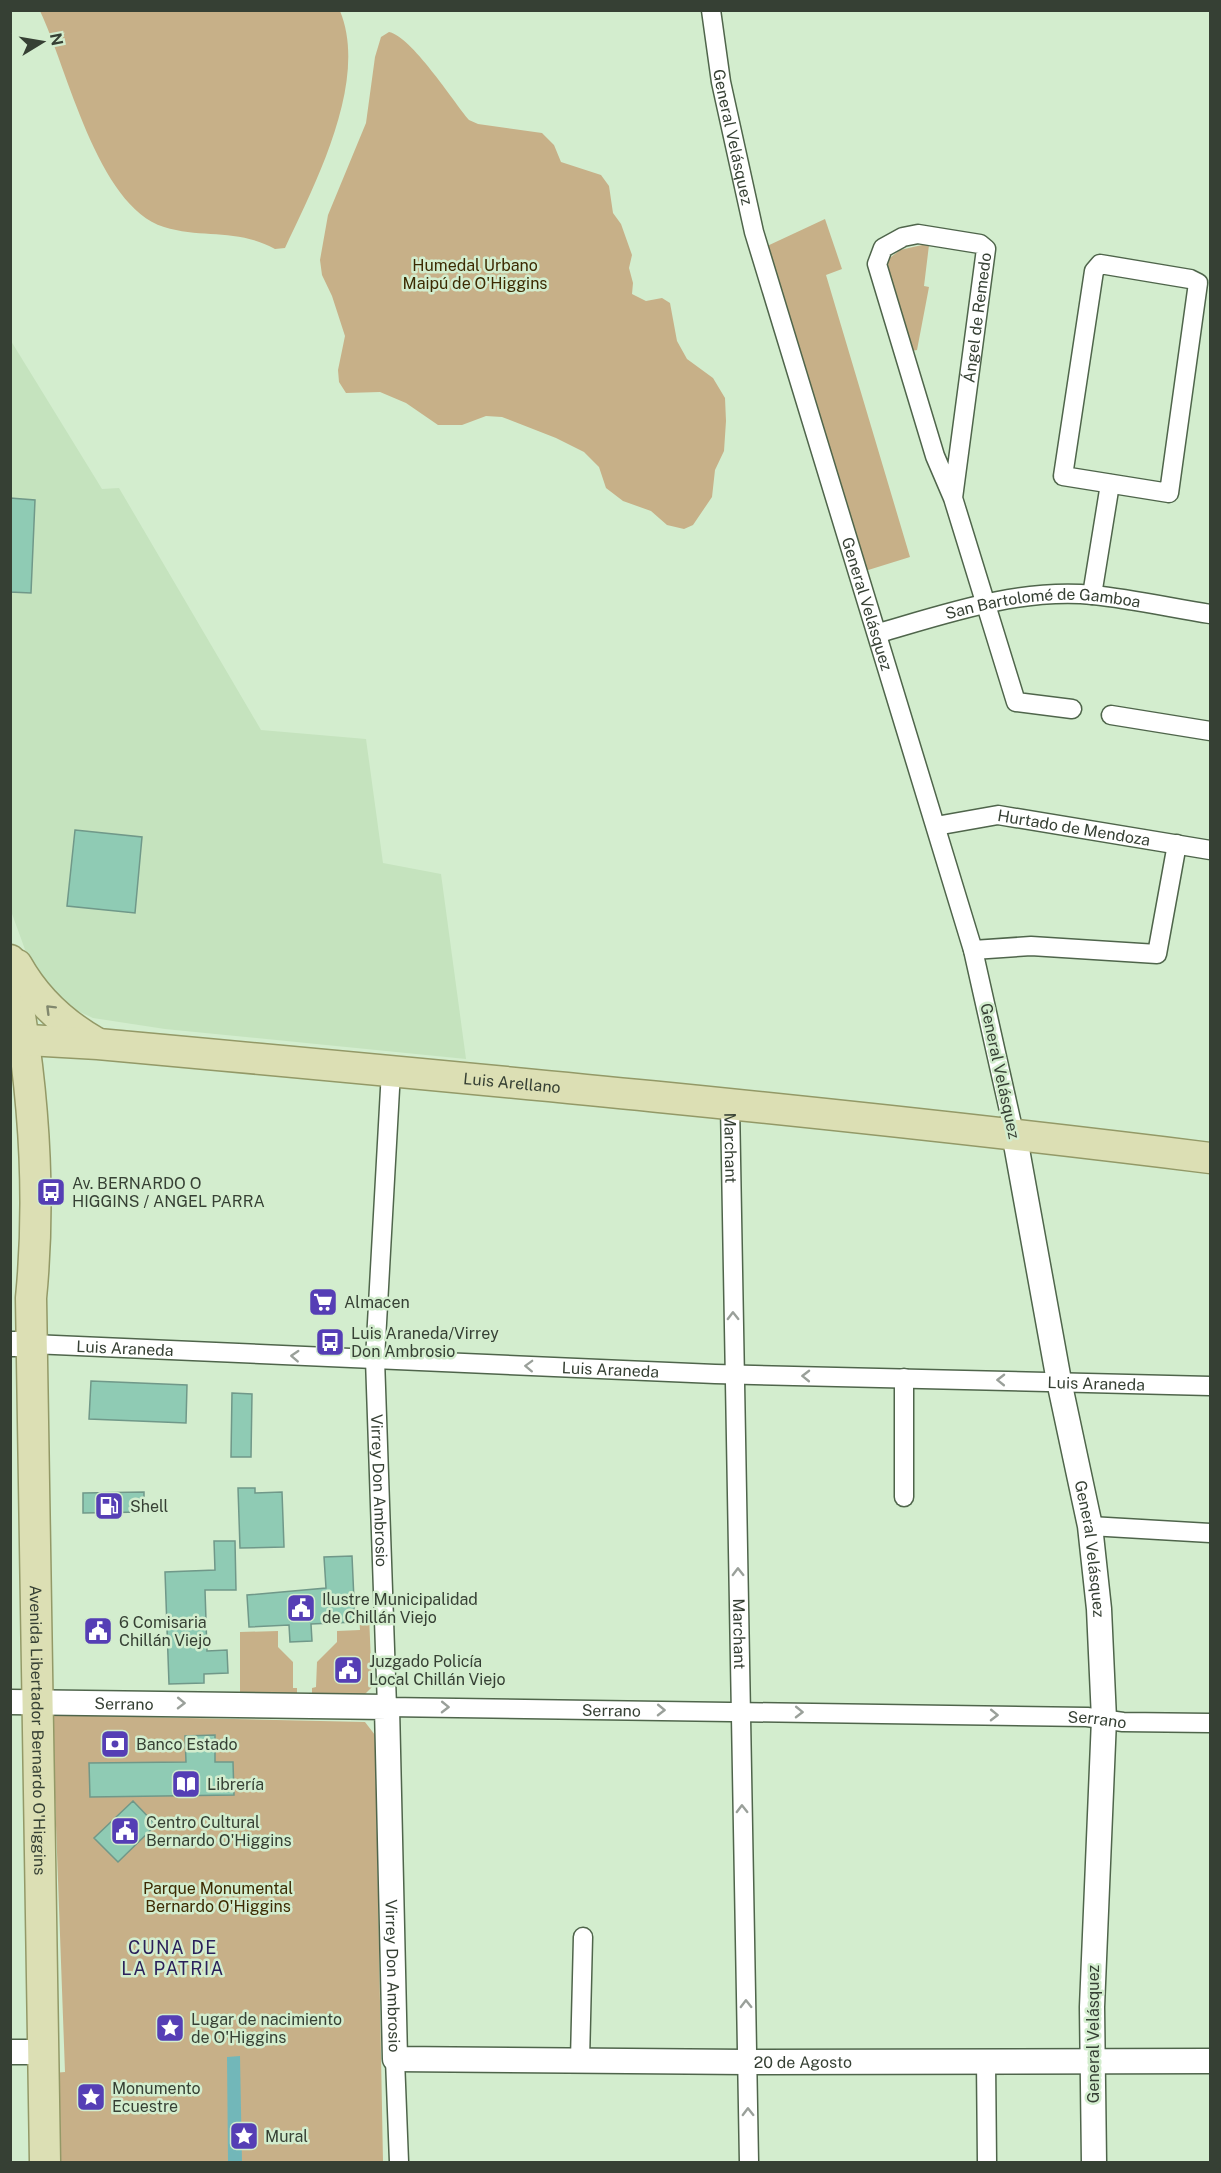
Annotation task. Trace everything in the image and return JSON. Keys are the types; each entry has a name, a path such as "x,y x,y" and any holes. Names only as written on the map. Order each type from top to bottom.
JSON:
{"main road":[{"path":"10,951 24,978 48,1008 63,1022 98,1044"},
{"name":"Avenida Libertador Bernardo O'Higgins","path":"10,960 15,1047 35,1175 31,1298 21,1344 24,1702 44,2052 45,2163"},
{"name":"Luis Arellano","path":"15,1047 98,1044 391,1071 1014,1133 1210,1158"}],"street":[{"name":"General Velásquez","path":"711,10 721,82 754,232 879,633 973,951 1014,1133 1059,1381 1090,1526 1099,1609 1104,1719 1092,2061 1094,2163"},
{"name":"Ángel de Remedo","path":"953,498 986,249 980,244 915,234 883,248 877,264 943,480 953,498 1016,702 1072,709"},
{"path":"1100,264 1193,280 1198,286 1169,493 1110,483 1063,476 1095,268 1100,264"},
{"path":"928,429 962,433"},
{"path":"1092,595 1110,483"},
{"name":"San Bartolomé de Gamboa","path":"879,633 986,603 1039,596 1092,595 1210,614"},
{"path":"1111,715 1210,731"},
{"name":"Hurtado de Mendoza","path":"936,826 998,815 1210,850"},
{"path":"973,951 1031,946 1157,954 1177,844"},
{"name":"Virrey Don Ambrosio","path":"391,1071 375,1359 399,2163"},
{"name":"Marchant","path":"730,1104 749,2163"},
{"name":"Luis Araneda","path":"21,1344 734,1375 1210,1386"},
{"path":"904,1378 904,1497"},
{"path":"1090,1526 1210,1533"},
{"name":"Serrano","path":"24,1702 741,1711 1210,1723"},
{"path":"580,2061 583,1937"},
{"path":"10,2052 44,2052"},
{"name":"20 de Agosto","path":"395,2059 747,2062 1210,2061"},
{"path":"986,2061 987,2163"}],"shaded area":[{"path":"11,341 102,489 119,488 261,730 366,739 383,863 441,874 466,1059 165,1029 93,1018 49,998 27,955 11,911"}],"green space":[{"path":"40,11 340,11 347,39 348,69 343,100 335,132 323,163 285,248 275,249 247,238 178,231 164,227 141,214 120,192 102,164 73,98"},
{"name":"Humedal Urbano Maipú de O'Higgins","path":"389,32 398,36 420,57 469,120 478,124 542,133 554,145 561,162 601,175 609,186 613,213 621,224 632,255 629,268 633,283 632,294 646,301 662,298 670,303 677,341 687,359 713,378 725,398 724,451 715,470 712,497 693,525 684,529 667,525 651,511 623,501 606,488 599,467 584,452 556,438 502,417 486,416 462,425 438,425 406,403 380,392 346,393 339,382 338,370 345,336 332,296 322,275 320,260 328,215 366,123 375,57 381,37"},
{"path":"825,219 842,269 826,275 910,557 865,571 765,247"},
{"path":"929,245 924,286 929,287 917,350 912,351 887,274 887,260 900,250"},
{"path":"369,1615 372,1687 360,1699 312,1698 312,1688 316,1687 317,1662 337,1642 337,1631 360,1630 359,1616"},
{"path":"278,1631 278,1647 293,1662 293,1688 297,1688 297,1697 240,1696 240,1632"},
{"name":"Parque Monumental Bernardo O'Higgins","path":"52,1715 365,1722 375,1735 383,2162 54,2162 53,2073 65,2072"}],"water":[{"path":"240,2056 242,2162 228,2162 227,2057"}],"building":[{"path":"10,498 35,500 31,593 10,592"},
{"path":"75,830 142,837 135,913 67,906"},
{"path":"91,1381 187,1385 186,1423 89,1419"},
{"path":"232,1393 252,1394 251,1457 231,1457"},
{"path":"238,1488 255,1488 255,1493 282,1492 284,1547 240,1548"},
{"path":"144,1492 144,1512 83,1513 83,1493"},
{"path":"214,1541 235,1541 236,1590 205,1590 207,1651 227,1650 228,1673 204,1674 204,1683 169,1684 165,1572 215,1570"},
{"name":"Ilustre Municipalidad de Chillán Viejo","path":"352,1556 355,1622 311,1624 312,1641 290,1642 289,1625 249,1627 247,1595 326,1588 324,1557"},
{"name":"Centro Cultural Bernardo O'Higgins","path":"215,1735 215,1762 233,1762 234,1795 90,1797 89,1763 186,1762 185,1736"},
{"name":"Centro Cultural Bernardo O'Higgins","path":"133,1801 156,1825 118,1862 94,1838"}],"place":[{"name":"Av. BERNARDO O HIGGINS / ANGEL PARRA","path":"51,1192"},
{"name":"Almacen","path":"323,1302"},
{"name":"Luis Araneda/Virrey Don Ambrosio","path":"330,1342"},
{"name":"Shell","path":"109,1506"},
{"name":"Ilustre Municipalidad de Chillán Viejo","path":"301,1608"},
{"name":"6 Comisaria Chillán Viejo","path":"98,1631"},
{"name":"Juzgado Policía Local Chillán Viejo","path":"348,1670"},
{"name":"Banco Estado","path":"115,1744"},
{"name":"Librería","path":"186,1784"},
{"name":"Centro Cultural Bernardo O'Higgins","path":"125,1831"},
{"name":"Lugar de nacimiento de O'Higgins","path":"170,2028"},
{"name":"Monumento Ecuestre","path":"91,2097"},
{"name":"Mural","path":"244,2136"}],"district":[{"name":"CUNA DE LA PATRIA","path":"173,1957"}]}
